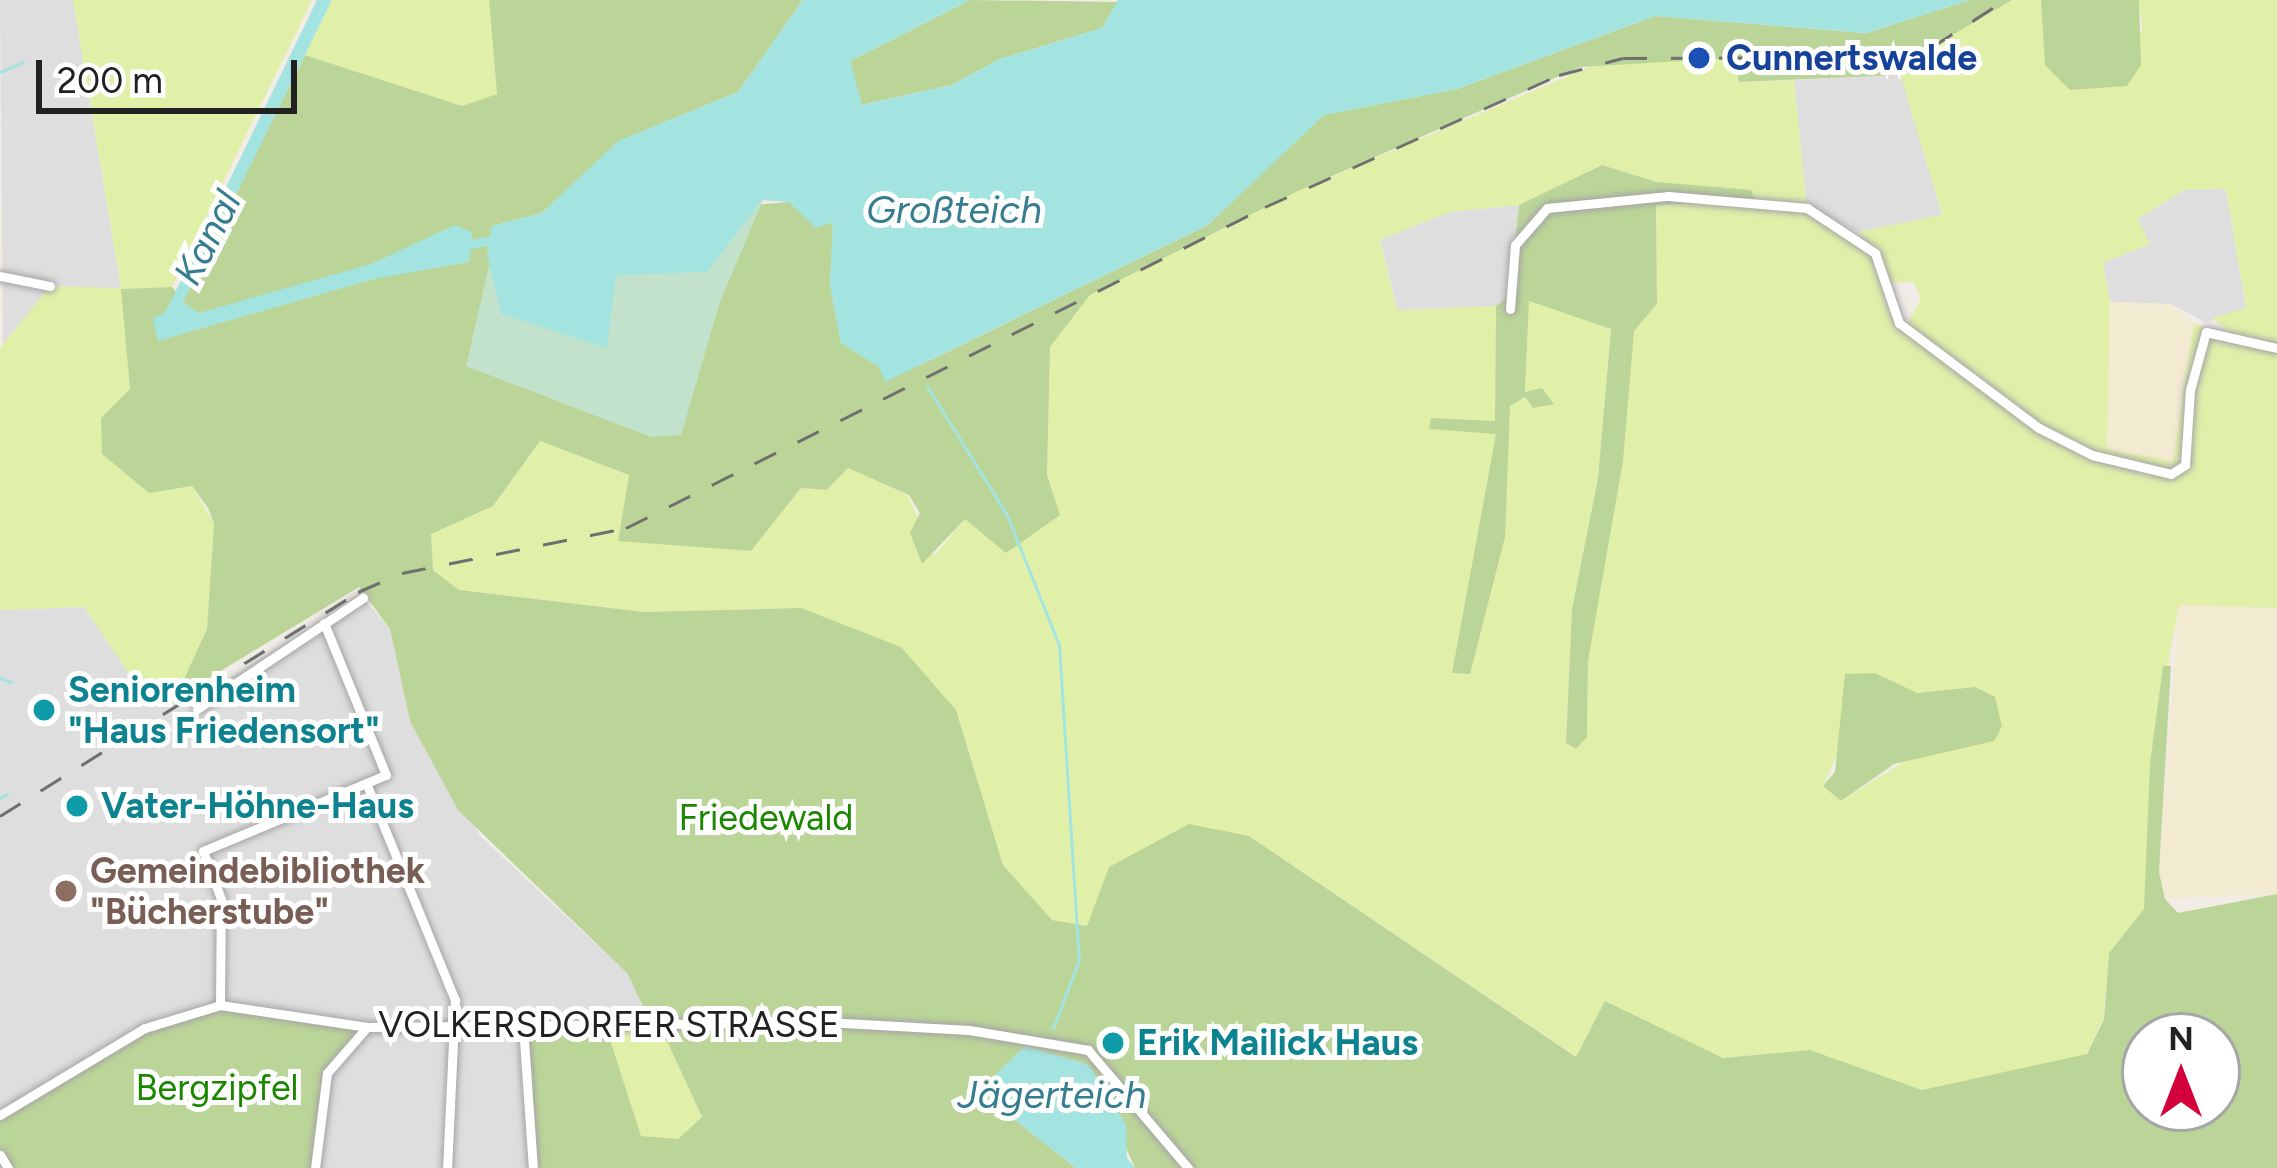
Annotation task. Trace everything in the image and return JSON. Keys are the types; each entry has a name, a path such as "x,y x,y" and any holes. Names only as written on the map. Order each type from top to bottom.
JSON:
{"street":[{"path":"1510,309 1515,245 1547,208 1668,196 1807,208 1875,253 1899,323 2039,428 2092,454 2171,474 2185,465 2191,390 2206,332 2277,348"},
{"path":"0,276 50,286"},
{"path":"197,709 363,598"},
{"path":"220,1005 222,906 203,851 386,775 324,623"},
{"path":"366,783 449,980 455,1028 447,1168"},
{"name":"VOLKERSDORFER STRASSE","path":"0,1115 140,1030 220,1005 367,1027 826,1022 1070,1043 1100,1057 1147,1128 1188,1168"},
{"path":"524,1026 532,1168"},
{"path":"315,1168 327,1073 367,1027"},
{"path":"0,1155 8,1168"}],"shaded area":[{"path":"0,0 73,0 121,289 50,286 3,351"},
{"path":"1903,75 1942,216 1858,232 1806,205 1794,80"},
{"path":"2226,189 2246,309 2205,322 2171,304 2110,302 2103,263 2149,244 2137,219 2184,190"},
{"path":"1519,205 1509,296 1496,306 1397,310 1380,240 1449,212"},
{"path":"2110,302 2168,304 2194,323 2174,461 2106,449"},
{"path":"362,597 390,629 410,721 481,837 627,973 650,1016 649,1031 525,1030 535,1168 315,1168 0,1117 0,610 84,607 152,706 184,679 197,697"},
{"path":"2179,604 2277,608 2277,894 2165,899 2159,872"}],"green space":[{"path":"73,0 312,0 172,287 122,289 130,389 101,418 192,486 214,524 207,630 184,679 151,706 84,607 0,610 0,348 50,286 121,288"},
{"path":"332,0 489,0 497,95 461,106 305,55"},
{"name":"Friedewald","path":"489,0 803,0 738,92 619,141 542,213 492,226 789,202 834,222 916,367 1208,225 1323,115 1457,89 1655,16 1866,33 1970,0 2012,0 1932,47 1895,57 1903,75 1739,82 1734,58 1580,67 1298,191 1090,295 1050,347 1047,475 1060,515 1006,553 965,519 922,564 910,533 920,513 909,495 848,468 827,490 801,488 751,551 618,541 629,475 540,441 493,506 431,534 433,570 459,590 644,612 801,608 901,647 956,710 1003,865 1052,920 1087,926 1109,867 1189,824 1249,836 1576,1057 1605,1001 1723,1058 1810,1050 1922,1090 2087,1054 2104,1019 2109,953 2144,909 2150,764 2163,666 2171,666 2159,872 2165,899 2178,913 2277,894 2277,1168 1135,1168 1089,1065 1025,1046 1007,1064 1006,1113 1076,1168 535,1168 525,1030 607,1030 641,1136 678,1139 702,1117 660,1026 652,1025 627,973 458,810 410,721 390,629 359,587 191,689 184,679 207,629 214,524 208,508 192,486 149,493 102,454 101,418 130,389 121,289 172,287 183,300 305,55 462,106 497,94"},
{"path":"970,0 1119,2 1102,28 1000,59 952,85 861,105 850,61"},
{"path":"2012,0 2041,0 2045,66 2142,31 2139,0 2277,0 2277,608 2179,605 2150,764 2145,909 2109,953 2103,1019 2086,1055 1922,1090 1810,1050 1723,1058 1605,1001 1577,1057 1249,836 1109,867 1088,926 1052,920 1003,865 956,710 801,608 644,612 459,590 433,570 430,534 493,506 540,441 629,475 618,540 751,551 801,488 827,490 848,468 908,495 934,556 965,519 1059,515 1047,476 1050,347 1090,295 1298,191 1601,62 1735,58 1739,82 1794,80 1807,209 1873,255 1888,310 1903,330 1921,299 1914,282 1890,283 1878,252 1858,232 1942,215 1895,57 1932,47","holes":["1602,165 1657,182 1751,191 1755,202 1656,204 1657,304 1634,331 1588,661 1587,737 1576,749 1566,742 1572,609 1598,478 1611,328 1529,300 1525,397 1510,406 1482,621 1470,674 1452,672 1497,433 1429,428 1432,418 1495,421 1496,306 1397,310 1380,240 1449,212 1519,205","2226,189 2246,308 2212,318 2237,338 2217,343 2216,333 2194,323 2173,461 2107,449 2110,302 2103,263 2150,244 2138,219 2184,190","1875,673 1917,693 1975,687 1993,741 1915,755 1841,801 1823,786"]},
{"path":"2041,0 2139,0 2141,65 2127,86 2070,90 2045,65"},
{"path":"1602,165 1657,182 1751,190 1756,202 1656,205 1657,304 1634,331 1623,461 1588,661 1587,737 1576,749 1566,743 1572,609 1598,478 1611,329 1529,301 1525,392 1542,388 1554,404 1533,408 1525,397 1510,406 1505,537 1470,674 1452,673 1496,434 1429,429 1431,418 1495,421 1496,306 1509,296 1519,205"},
{"path":"781,179 845,193 841,343 830,286 833,222 816,228 789,202 763,200 720,302 681,435 651,437 466,366 493,248"},
{"path":"1875,673 1917,693 1975,687 1995,697 2002,726 1994,741 1894,764 1841,801 1823,786 1835,772 1845,674"},
{"name":"Bergzipfel","path":"220,1005 367,1027 326,1073 315,1168 0,1168 0,1117 145,1028"},
{"path":"662,1029 702,1118 678,1140 641,1136 607,1030"}],"water":[{"path":"317,0 332,0 183,302 199,313 371,264 455,225 472,232 469,262 374,279 158,341 153,319 166,311"},
{"name":"Großteich","path":"803,0 970,0 850,61 862,105 952,85 1000,59 1102,28 1118,0 1970,0 1866,33 1655,16 1457,89 1324,115 1208,225 885,382 879,367 841,343 830,286 833,222 816,228 789,202 762,200 707,272 616,275 607,348 501,314 487,253 492,226 542,213 618,141 738,92"},
{"name":"Jägerteich","path":"1025,1046 1089,1065 1126,1125 1127,1158 1135,1168 1076,1168 1006,1113 993,1077"}],"waterway":[{"path":"0,72 23,62"},
{"name":"Kanal","path":"467,245 486,241"},
{"path":"927,386 1007,515 1059,645 1079,960 1053,1028"},
{"path":"0,678 11,682"},
{"path":"0,798 7,794"}],"railway":[{"path":"0,816 358,592 402,573 626,528 1265,207 1559,75 1623,58 1895,57 1932,47 2005,0"}],"place":[{"name":"Cunnertswalde","path":"1699,58"},
{"name":"Seniorenheim \"Haus Friedensort\"","path":"44,710"},
{"name":"Vater-Höhne-Haus","path":"77,806"},
{"name":"Gemeindebibliothek \"Bücherstube\"","path":"66,891"},
{"name":"Erik Mailick Haus","path":"1113,1043"}]}
